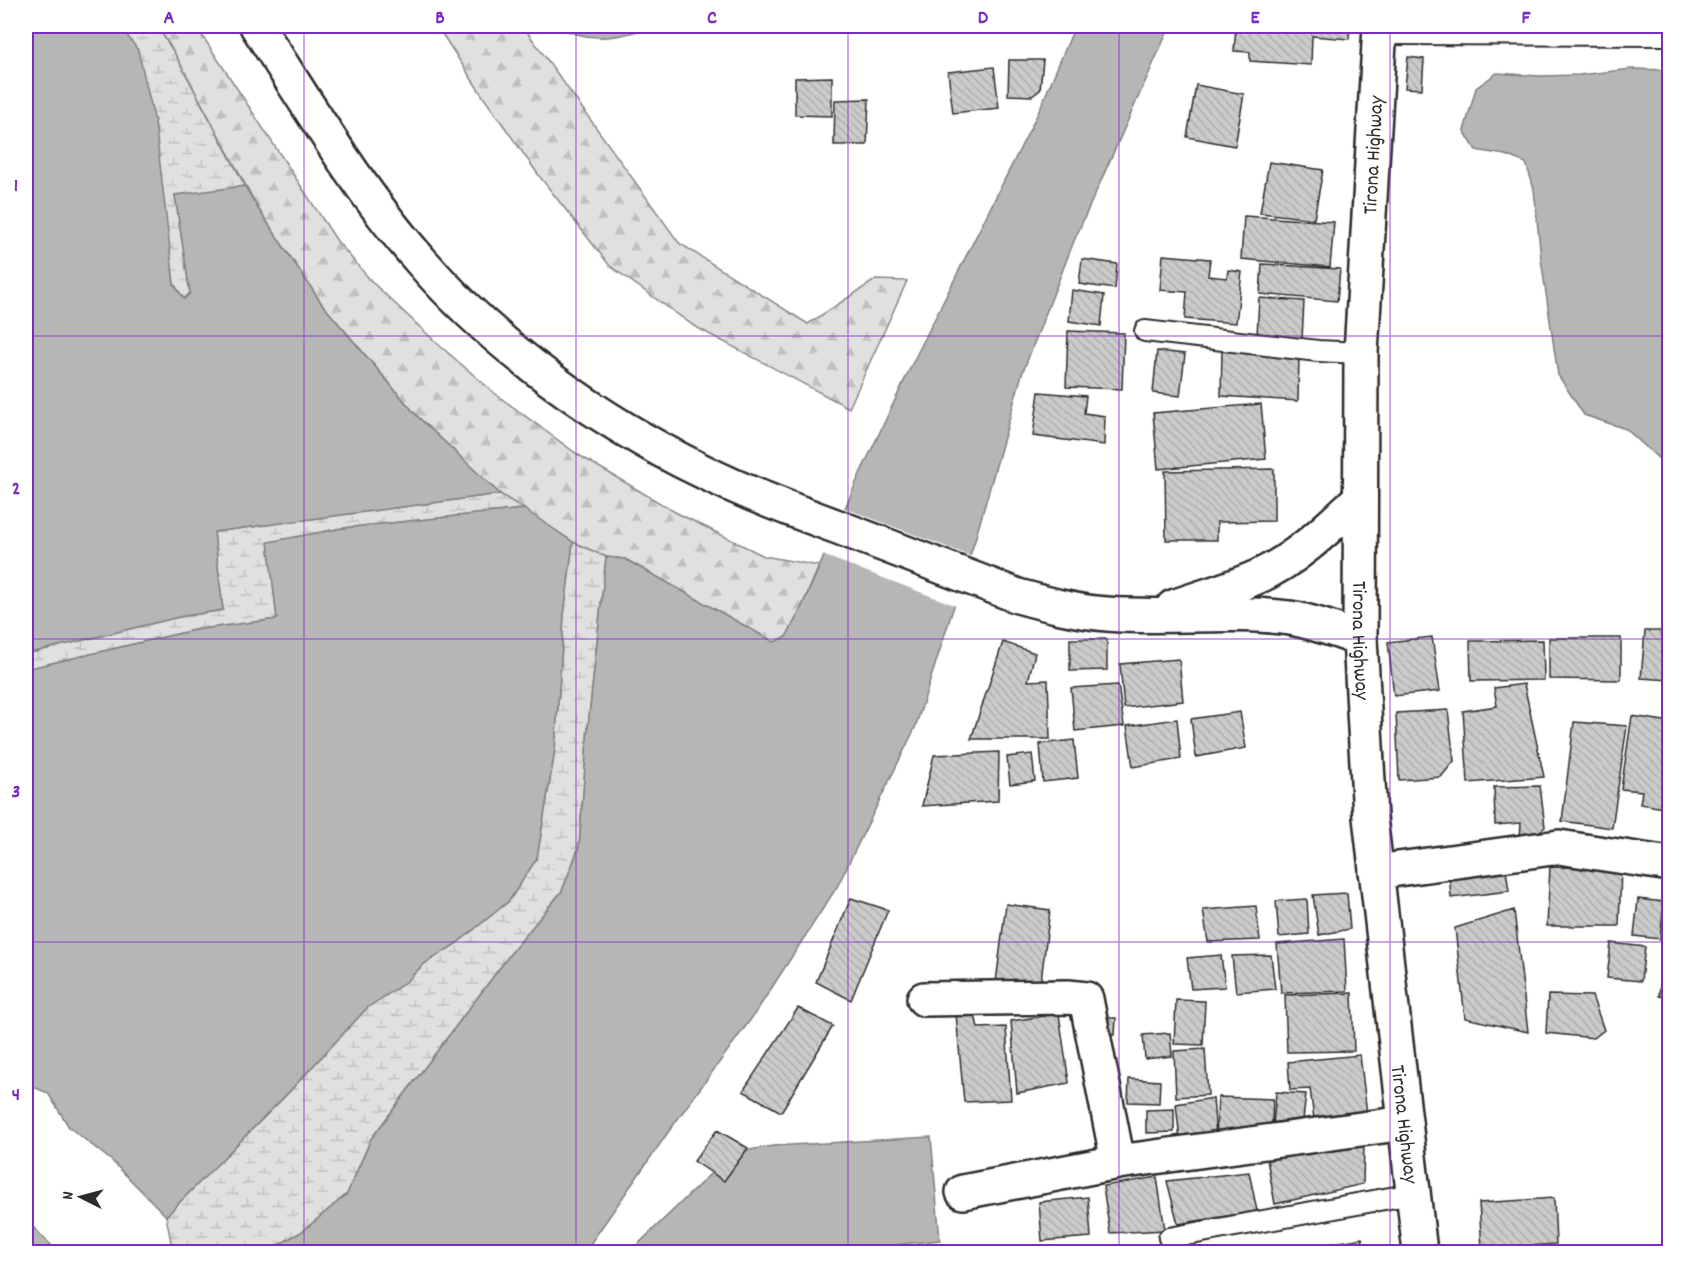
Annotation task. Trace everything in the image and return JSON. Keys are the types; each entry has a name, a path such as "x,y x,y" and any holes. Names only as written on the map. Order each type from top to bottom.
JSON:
{"main road":[{"path":"257,26 376,204 420,260 473,314 526,359 616,424 703,472 798,512 1018,596 1089,612 1282,617 1313,623 1360,639"},
{"name":"Tirona Highway","path":"1379,30 1361,353 1360,639 1370,817 1420,1252"},
{"path":"1149,615 1257,577 1276,567 1334,523 1360,498"},
{"path":"1376,872 1559,847 1670,864"},
{"path":"924,999 1068,997 1086,999 1118,1162"},
{"path":"963,1192 1118,1162 1405,1124"}],"lane":[{"path":"1379,30 1670,35"},
{"path":"1145,331 1318,351 1361,353"},
{"path":"1169,1239 1412,1194"}],"green space":[{"path":"120,26 157,26 175,54 245,186 175,196 190,293 184,300 174,284 138,51"},
{"path":"157,26 196,26 337,241 373,283 498,396 577,454 675,512 764,556 819,566 786,637 774,642 625,559 606,557 573,542 500,494 417,416 322,304 259,210 175,54"},
{"path":"437,26 523,26 679,243 808,324 875,280 907,281 849,408 694,326 610,266 540,177"},
{"path":"500,494 524,509 343,528 269,542 277,619 194,630 26,669 26,654 179,617 223,610 214,532"},
{"path":"573,542 606,557 588,727 579,847 562,891 511,953 371,1139 347,1194 303,1231 266,1252 175,1252 166,1216 287,1094 367,1008 406,982 424,964 456,944 509,901 537,858 555,750 564,615"}],"shaded area":[{"path":"26,26 120,26 138,50 155,122 174,284 184,299 190,293 175,195 245,186 322,304 417,416 500,494 214,532 223,610 179,617 26,654"},
{"path":"561,26 655,26 616,36 597,37 572,33"},
{"path":"1075,26 1170,26 1074,241 1022,374 975,540 915,728 837,887 756,1012 588,1247 582,1252 266,1252 303,1231 347,1194 371,1139 511,953 562,891 579,847 588,727 606,557 625,559 774,642 786,637 800,611 859,476 914,360 1038,113"},
{"path":"1632,69 1669,70 1669,468 1626,429 1584,415 1558,375 1541,259 1534,189 1526,163 1505,155 1476,150 1464,131 1476,88 1497,73 1539,76 1579,75"},
{"path":"524,509 573,542 564,615 555,750 537,858 509,901 456,944 424,964 406,982 367,1008 287,1094 166,1216 112,1161 69,1127 48,1093 26,1084 26,669 194,630 277,619 268,542 343,528"},
{"path":"931,1137 940,1240 829,1252 630,1252 732,1153 773,1146"},
{"path":"26,1220 58,1252 26,1252"}],"pier":[{"path":"842,507 973,557 957,606 820,554"}],"building":[{"path":"1236,26 1350,26 1349,39 1312,36 1311,65 1250,61 1250,52 1234,51"},
{"path":"1408,57 1424,59 1422,89 1405,88"},
{"path":"1009,60 1043,60 1040,90 1032,96 1008,95"},
{"path":"994,67 999,108 953,113 948,72"},
{"path":"832,77 832,116 795,115 795,78"},
{"path":"1196,85 1244,94 1235,146 1187,137"},
{"path":"869,99 867,145 834,145 835,100"},
{"path":"1269,162 1323,170 1314,219 1260,213"},
{"path":"1244,216 1334,222 1330,267 1241,259"},
{"path":"1163,255 1210,259 1208,276 1227,278 1228,270 1242,272 1236,323 1185,319 1187,292 1160,290"},
{"path":"1082,259 1117,264 1115,289 1079,284"},
{"path":"1262,264 1340,269 1337,301 1260,294"},
{"path":"1072,290 1104,295 1101,326 1069,321"},
{"path":"1259,298 1304,301 1302,339 1257,336"},
{"path":"1068,331 1124,333 1122,389 1066,387"},
{"path":"1222,350 1299,355 1298,401 1221,396"},
{"path":"1157,351 1185,354 1180,396 1153,393"},
{"path":"1039,392 1086,396 1084,413 1105,416 1104,445 1033,436"},
{"path":"1261,404 1266,459 1158,469 1153,413"},
{"path":"1274,469 1274,521 1217,522 1217,540 1166,540 1165,471"},
{"path":"1645,631 1670,631 1670,680 1641,678"},
{"path":"1432,637 1440,691 1394,696 1388,642"},
{"path":"1549,638 1621,638 1621,680 1549,679"},
{"path":"1070,639 1107,639 1107,670 1070,671"},
{"path":"1543,640 1544,680 1471,681 1470,641"},
{"path":"1003,642 1035,653 1028,681 1048,680 1050,739 971,739"},
{"path":"1179,659 1183,701 1124,708 1120,664"},
{"path":"1524,684 1544,777 1468,783 1463,711 1497,706 1494,688"},
{"path":"1118,685 1124,726 1075,731 1071,688"},
{"path":"1448,710 1454,761 1441,777 1399,780 1396,713"},
{"path":"1240,712 1246,748 1196,757 1191,719"},
{"path":"1632,716 1670,722 1670,809 1640,804 1642,791 1621,789"},
{"path":"1177,719 1181,759 1133,767 1127,726"},
{"path":"1574,722 1627,726 1612,828 1562,821"},
{"path":"1074,740 1078,778 1043,782 1040,744"},
{"path":"999,752 998,801 922,806 934,755"},
{"path":"1032,754 1035,781 1010,784 1007,757"},
{"path":"1540,786 1545,827 1533,837 1520,838 1521,823 1495,825 1494,787"},
{"path":"1505,863 1509,891 1451,898 1449,872"},
{"path":"1550,867 1621,868 1619,926 1547,926"},
{"path":"1347,893 1350,929 1319,935 1313,895"},
{"path":"851,898 888,910 851,1000 816,982"},
{"path":"1307,899 1309,934 1279,937 1276,901"},
{"path":"1638,899 1664,902 1660,939 1634,936"},
{"path":"1006,904 1050,910 1040,988 996,982"},
{"path":"1256,906 1260,940 1208,942 1203,910"},
{"path":"1514,910 1528,1032 1465,1018 1455,928"},
{"path":"1344,939 1347,991 1281,993 1277,944"},
{"path":"1611,943 1645,947 1641,981 1607,978"},
{"path":"1664,943 1670,944 1670,998 1659,996"},
{"path":"1221,955 1225,987 1191,989 1187,958"},
{"path":"1271,955 1275,989 1236,992 1232,956"},
{"path":"1352,993 1354,1051 1287,1052 1285,995"},
{"path":"1548,995 1592,996 1604,1030 1594,1038 1546,1033"},
{"path":"1176,1000 1205,1001 1203,1045 1174,1044"},
{"path":"798,1008 833,1026 781,1112 743,1091"},
{"path":"974,1010 978,1028 1006,1027 1011,1100 964,1102 956,1014"},
{"path":"1059,1014 1069,1083 1017,1093 1011,1021"},
{"path":"1107,1018 1116,1018 1115,1035 1106,1035"},
{"path":"1170,1033 1172,1056 1145,1059 1143,1035"},
{"path":"1205,1049 1208,1095 1176,1097 1174,1051"},
{"path":"1360,1055 1368,1122 1315,1126 1310,1089 1290,1090 1288,1062"},
{"path":"1129,1079 1160,1081 1159,1103 1128,1102"},
{"path":"1276,1092 1306,1094 1302,1128 1273,1125"},
{"path":"1218,1097 1273,1099 1271,1138 1216,1136"},
{"path":"1213,1098 1216,1136 1180,1140 1176,1104"},
{"path":"1174,1109 1174,1132 1146,1133 1146,1110"},
{"path":"717,1130 748,1148 724,1181 694,1161"},
{"path":"1364,1142 1363,1184 1275,1204 1266,1154"},
{"path":"1249,1172 1257,1211 1178,1224 1167,1181"},
{"path":"1157,1177 1165,1230 1110,1233 1103,1186"},
{"path":"1088,1197 1091,1237 1042,1241 1039,1202"},
{"path":"1554,1198 1556,1244 1482,1249 1479,1203"},
{"path":"1362,1238 1365,1252 1301,1252 1300,1249"}]}
